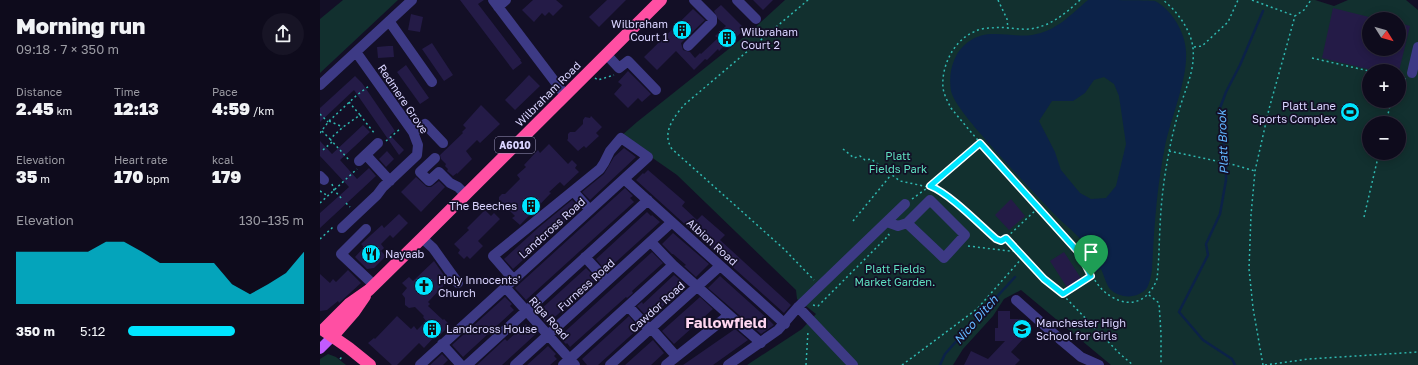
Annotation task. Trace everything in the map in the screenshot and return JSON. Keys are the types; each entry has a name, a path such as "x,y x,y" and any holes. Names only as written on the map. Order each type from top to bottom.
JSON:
{"highway":[{"name":"Wilbraham Road","path":"324,332 354,312 371,287 466,195 661,0"},
{"path":"324,332 370,365"}],"main road":[{"path":"320,349 324,332"}],"street":[{"path":"320,85 412,0"},
{"path":"688,46 712,22 712,18 694,0"},
{"path":"737,0 756,19"},
{"path":"499,2 565,95"},
{"path":"389,21 432,82"},
{"path":"1412,73 1418,47"},
{"name":"Redmere Grove","path":"342,228 417,155 418,145 410,128 356,52"},
{"path":"606,54 619,68 628,61 656,90"},
{"path":"410,128 425,124 443,143"},
{"name":"Landcross Road","path":"420,365 648,157 621,138 610,151 600,169 573,191"},
{"path":"379,141 357,161 390,181"},
{"path":"434,158 420,172 429,181 439,172 450,183 458,187 466,195"},
{"name":"Albion Road","path":"624,179 784,324"},
{"path":"513,279 493,256 573,191 590,210"},
{"path":"467,365 648,200"},
{"path":"887,222 898,226 907,223 930,200 965,235 944,258 907,223"},
{"path":"728,365 778,330 801,305 905,204"},
{"name":"Furness Road","path":"515,365 672,222"},
{"path":"366,229 341,254 371,287"},
{"path":"422,238 433,248 458,283"},
{"path":"651,242 673,265 761,343"},
{"path":"585,258 607,282"},
{"path":"569,363 673,265"},
{"name":"Cawdor Road","path":"610,365 720,266"},
{"name":"Riga Road","path":"505,287 548,335 569,363"},
{"path":"1016,300 1081,357 1099,365"},
{"path":"801,305 853,365"},
{"path":"628,306 676,356"},
{"path":"666,365 729,315"},
{"path":"442,344 461,365"}],"path":[{"path":"808,0 684,105 675,116 669,129 668,138 672,149 784,249 820,287"},
{"path":"998,0 1007,19 1008,29"},
{"path":"1080,0 1058,19 1048,24 1030,28 992,28 976,30 963,38 952,52 944,69 943,89 951,108 980,143 1080,254 1091,276 1105,292 1112,297 1130,303 1149,295 1154,288 1158,270 1163,190 1169,151 1182,103 1191,78 1193,47 1189,32 1181,19 1163,0"},
{"path":"1193,47 1202,46 1228,22 1238,0"},
{"path":"1252,0 1295,16"},
{"path":"1311,0 1304,10 1295,16 1271,102 1255,171 1251,215 1250,269 1253,308 1264,365 1309,358 1418,352"},
{"path":"1312,58 1362,69"},
{"path":"589,71 598,80 614,75"},
{"path":"320,133 328,122 349,102 377,81"},
{"path":"349,102 379,141 410,128"},
{"path":"320,114 328,122 344,127"},
{"path":"323,150 344,127 360,115"},
{"path":"320,203 357,169 357,161 331,141 322,131"},
{"path":"905,204 930,186 980,143"},
{"path":"843,149 854,158 860,156 865,160 871,159 900,181 930,186 938,189 996,239 1001,241 1038,208"},
{"path":"1169,151 1231,164 1255,171"},
{"path":"1364,217 1377,160"},
{"path":"854,221 891,175"},
{"path":"334,190 342,199"},
{"path":"320,191 328,196"},
{"path":"801,305 818,306 888,235 887,222"},
{"path":"320,239 337,223 342,228"},
{"path":"1006,238 1044,279 1063,294 1120,354 1133,365"},
{"path":"966,246 1019,252"},
{"path":"902,365 977,309 1023,257"},
{"path":"1063,294 1091,276"},
{"path":"1149,295 1159,303 1161,365"},
{"path":"806,326 808,332 806,365"}],"green space":[{"path":"343,0 398,0 320,73 320,19"},
{"name":"Platt Fields Park","path":"785,0 1315,0 1334,6 1348,0 1406,0 1418,10 1418,365 1111,365 1021,290 1004,299 993,316 963,349 953,365 747,365 802,329 816,314 797,299 796,290 677,175 621,136 750,32"},
{"path":"328,354 336,357 346,365 320,365 320,359"}],"water":[{"path":"1088,0 1155,1 1172,16 1180,29 1185,44 1186,62 1182,86 1165,146 1160,176 1156,207 1151,277 1147,288 1143,292 1134,296 1119,295 1110,289 1101,269 1096,272 1094,269 1099,266 1090,251 987,142 955,101 951,91 950,77 955,58 968,42 983,35 991,34 1024,36 1041,33 1063,22","holes":["1104,77 1114,84 1119,96 1126,144 1116,186 1106,198 1091,199 1080,193 1061,170 1055,152 1039,121 1052,101 1073,101 1085,93 1094,80"]}],"building":[{"path":"460,0 484,0 478,4 522,63 513,70"},
{"path":"533,0 556,0 563,6 553,16 549,12 545,16 542,13 534,22 522,10"},
{"path":"607,0 626,0 599,27 589,17"},
{"path":"753,0 773,0 763,10"},
{"path":"721,5 745,29 732,41 730,40 719,51 718,49 707,60 705,59 694,70 676,51 657,70 644,57 693,9 705,20 681,43 683,50 690,52 695,58 700,53 701,54 718,38 715,36 726,26 718,19 714,11"},
{"path":"1333,8 1362,15 1362,56 1403,56 1401,64 1362,64 1362,68 1322,58"},
{"path":"411,14 423,17 420,32 408,30"},
{"path":"1406,25 1410,26 1406,42"},
{"path":"432,43 453,75 444,81 422,49"},
{"path":"393,46 394,57 378,58 377,47"},
{"path":"406,65 429,98 420,104 397,72"},
{"path":"628,71 651,94 642,102 638,98 628,108 614,94 622,85 618,82"},
{"path":"529,75 540,86 515,110 505,100"},
{"path":"355,76 362,83 395,131 390,135 404,150 399,155 354,90 320,122 320,108"},
{"path":"481,105 500,124 480,143 477,140 466,151 472,159 453,176 447,171 448,169 445,166 446,164 441,159 440,155 463,133 462,132 466,128 463,125"},
{"path":"591,116 602,127 596,133 599,136 586,148 584,146 578,151 567,140 568,134 570,132 575,132 583,124 585,117 590,118"},
{"path":"363,125 370,132 340,160 357,179 369,168 376,176 320,228 320,213 349,187 320,156 320,141 332,154"},
{"path":"549,144 568,164 572,160 577,165 575,168 579,172 564,186 560,182 549,192 551,193 520,225 512,218 515,216 499,200 499,197 502,194 505,194 520,179 517,175 526,167 524,165 538,150 540,153"},
{"path":"624,148 636,157 590,200 582,192 604,174 614,157"},
{"path":"387,151 394,159 386,167 379,159"},
{"path":"648,170 685,202 682,206 697,220 702,215 725,235 720,240 791,305 784,313 636,180"},
{"path":"416,177 427,187 431,187 439,181 445,187 421,212 401,192"},
{"path":"625,188 633,196 630,198 634,202 526,300 515,288"},
{"path":"1011,199 1025,216 1009,230 995,215"},
{"path":"572,200 580,208 513,269 504,259"},
{"path":"485,210 491,216 494,213 500,219 478,241 483,246 470,259 467,256 464,259 458,253 460,250 454,244 469,230 467,228"},
{"path":"647,212 660,222 606,271 596,259"},
{"path":"399,214 408,223 393,238 390,235 381,244 384,248 381,251 386,256 374,268 367,269 355,257 364,247 361,244 382,225 384,228"},
{"path":"673,233 709,264 696,277 684,266 686,265 662,244"},
{"path":"652,252 663,263 632,291 633,293 627,298 626,297 570,347 559,337"},
{"path":"1064,252 1082,280 1068,289 1050,261"},
{"path":"434,261 448,281 428,302 430,304 428,306 450,325 440,335 438,333 424,348 419,343 397,365 392,365 368,343 374,338 375,339 397,316 411,329 414,326 417,330 426,321 423,317 424,316 415,307 409,308 405,305 405,298 402,294 407,288 402,283 409,277 413,281"},
{"path":"586,268 597,279 547,324 540,316 542,315 539,311"},
{"path":"348,270 361,283 339,303 338,301 327,310 320,311 320,274 330,283 333,279 336,282"},
{"path":"674,275 686,285 649,319 637,306 642,302 643,304"},
{"path":"720,276 774,325 761,334 708,288"},
{"path":"505,297 512,304 510,306 514,310 463,357 452,345"},
{"path":"700,297 713,309 674,344 662,331"},
{"path":"998,311 1010,311 1010,319 1023,319 1023,339 1011,352 1020,360 1015,365 964,365 971,351 988,359 1005,341 995,341 995,328 998,328"},
{"path":"629,316 639,328 598,365 587,365 582,359"},
{"path":"526,324 528,327 530,325 537,333 502,365 477,365 505,339 507,341"},
{"path":"735,329 748,340 713,365 683,365"},
{"path":"653,340 664,353 651,365 625,365"},
{"path":"548,346 556,354 554,356 557,359 550,365 527,365"},
{"path":"442,354 448,360 443,365 430,365"}],"waterway":[{"name":"Platt Brook","path":"1235,365 1232,359 1203,340 1179,312 1208,255 1206,244 1220,214 1226,180 1220,108 1263,11"},
{"name":"Nico Ditch","path":"940,365 945,354 1015,277"}],"place":[{"name":"Wilbraham Court 1","path":"682,30"},
{"name":"Wilbraham Court 2","path":"727,38"},
{"name":"Platt Lane Sports Complex","path":"1350,112"},
{"name":"The Beeches","path":"531,206"},
{"name":"Nayaab","path":"371,254"},
{"name":"Holy Innocents' Church","path":"424,286"},
{"name":"Landcross House","path":"432,329"},
{"name":"Manchester High School for Girls","path":"1022,329"}],"district":[{"name":"Fallowfield","path":"726,323"}],"route":[{"path":"980,143 1080,254 1091,276 1063,294 1044,279 1006,238 1001,241 996,239 938,189 930,186 980,143"}],"park label":[{"name":"Platt Fields Market Garden.","path":"895,275"}]}
